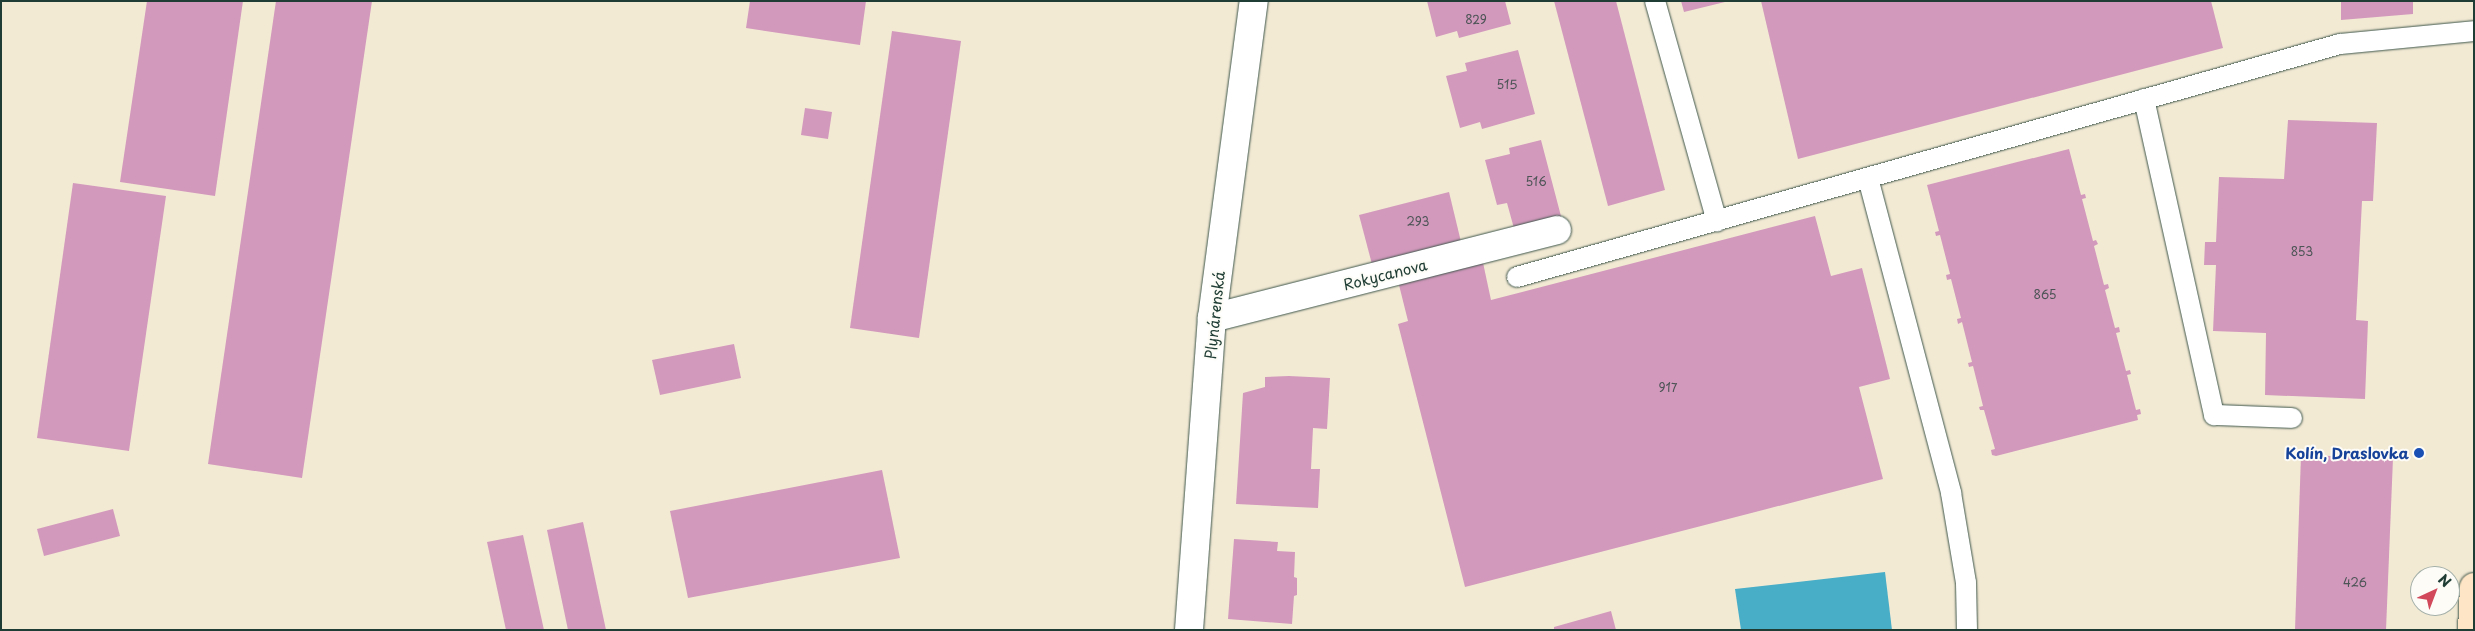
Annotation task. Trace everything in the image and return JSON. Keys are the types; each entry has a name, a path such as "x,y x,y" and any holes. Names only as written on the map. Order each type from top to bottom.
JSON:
{"street":[{"name":"Plynárenská","path":"1189,630 1212,318 1254,1"},
{"name":"Rokycanova","path":"1212,318 1557,230"},
{"path":"2472,630 2474,587"}],"lane":[{"path":"1655,1 1717,221"},
{"path":"1518,277 2340,44 2474,31"},
{"path":"2144,100 2214,415 2292,418"},
{"path":"1868,178 1951,493 1966,583 1967,630"}],"water":[{"path":"1885,572 1892,630 1741,630 1735,589"}],"building":[{"path":"147,1 243,1 215,196 120,182"},
{"path":"276,1 372,1 302,478 208,464"},
{"path":"750,1 866,1 860,45 746,28"},
{"path":"1427,1 1505,1 1511,24 1459,38 1457,31 1436,37"},
{"path":"1554,1 1616,1 1665,190 1608,206"},
{"path":"1681,1 1724,1 1725,2 1684,12"},
{"path":"1761,1 2211,1 2223,48 1798,159"},
{"path":"2341,1 2413,1 2413,14 2341,20"},
{"path":"892,31 961,41 919,338 850,328"},
{"path":"1518,50 1535,114 1482,129 1480,122 1460,128 1446,76 1467,71 1465,63"},
{"path":"805,108 832,112 828,139 801,135"},
{"path":"2288,120 2377,123 2373,201 2362,201 2356,320 2368,321 2365,399 2265,395 2266,333 2213,331 2216,265 2204,265 2205,242 2216,242 2219,177 2284,179"},
{"path":"1541,140 1562,220 1515,232 1507,203 1497,205 1485,160 1510,154 1509,148"},
{"path":"2069,149 2081,195 2085,194 2086,198 2082,199 2093,241 2096,240 2098,244 2094,246 2104,285 2108,284 2109,288 2105,290 2115,328 2119,327 2120,332 2116,333 2126,371 2130,370 2131,374 2127,375 2136,410 2140,409 2141,414 2137,415 2138,420 1996,456 1992,455 1991,450 1995,449 1984,410 1980,410 1979,407 1983,406 1973,366 1969,367 1968,363 1972,362 1962,322 1958,324 1957,319 1961,318 1951,279 1947,280 1946,275 1950,274 1940,235 1936,236 1935,232 1939,231 1927,185"},
{"path":"73,183 166,196 129,451 37,438"},
{"path":"1449,192 1462,246 1373,268 1359,215"},
{"path":"1815,216 1831,276 1862,268 1890,379 1859,387 1883,479 1465,587 1398,324 1408,321 1397,277 1482,258 1491,300"},
{"path":"734,344 741,378 660,395 652,360"},
{"path":"1265,377 1330,378 1327,429 1313,428 1311,469 1320,469 1318,508 1236,504 1243,393 1265,387"},
{"path":"2301,455 2393,458 2386,630 2295,630"},
{"path":"882,470 900,558 688,598 670,511"},
{"path":"113,509 120,536 44,556 37,529"},
{"path":"583,522 606,630 568,630 547,530"},
{"path":"523,535 544,630 506,630 487,542"},
{"path":"1234,539 1278,542 1277,551 1295,552 1294,577 1297,578 1297,595 1294,596 1292,624 1228,619"},
{"path":"1611,611 1616,630 1554,630 1554,627"}],"place":[{"name":"Kolín, Draslovka","path":"2419,453"}]}
